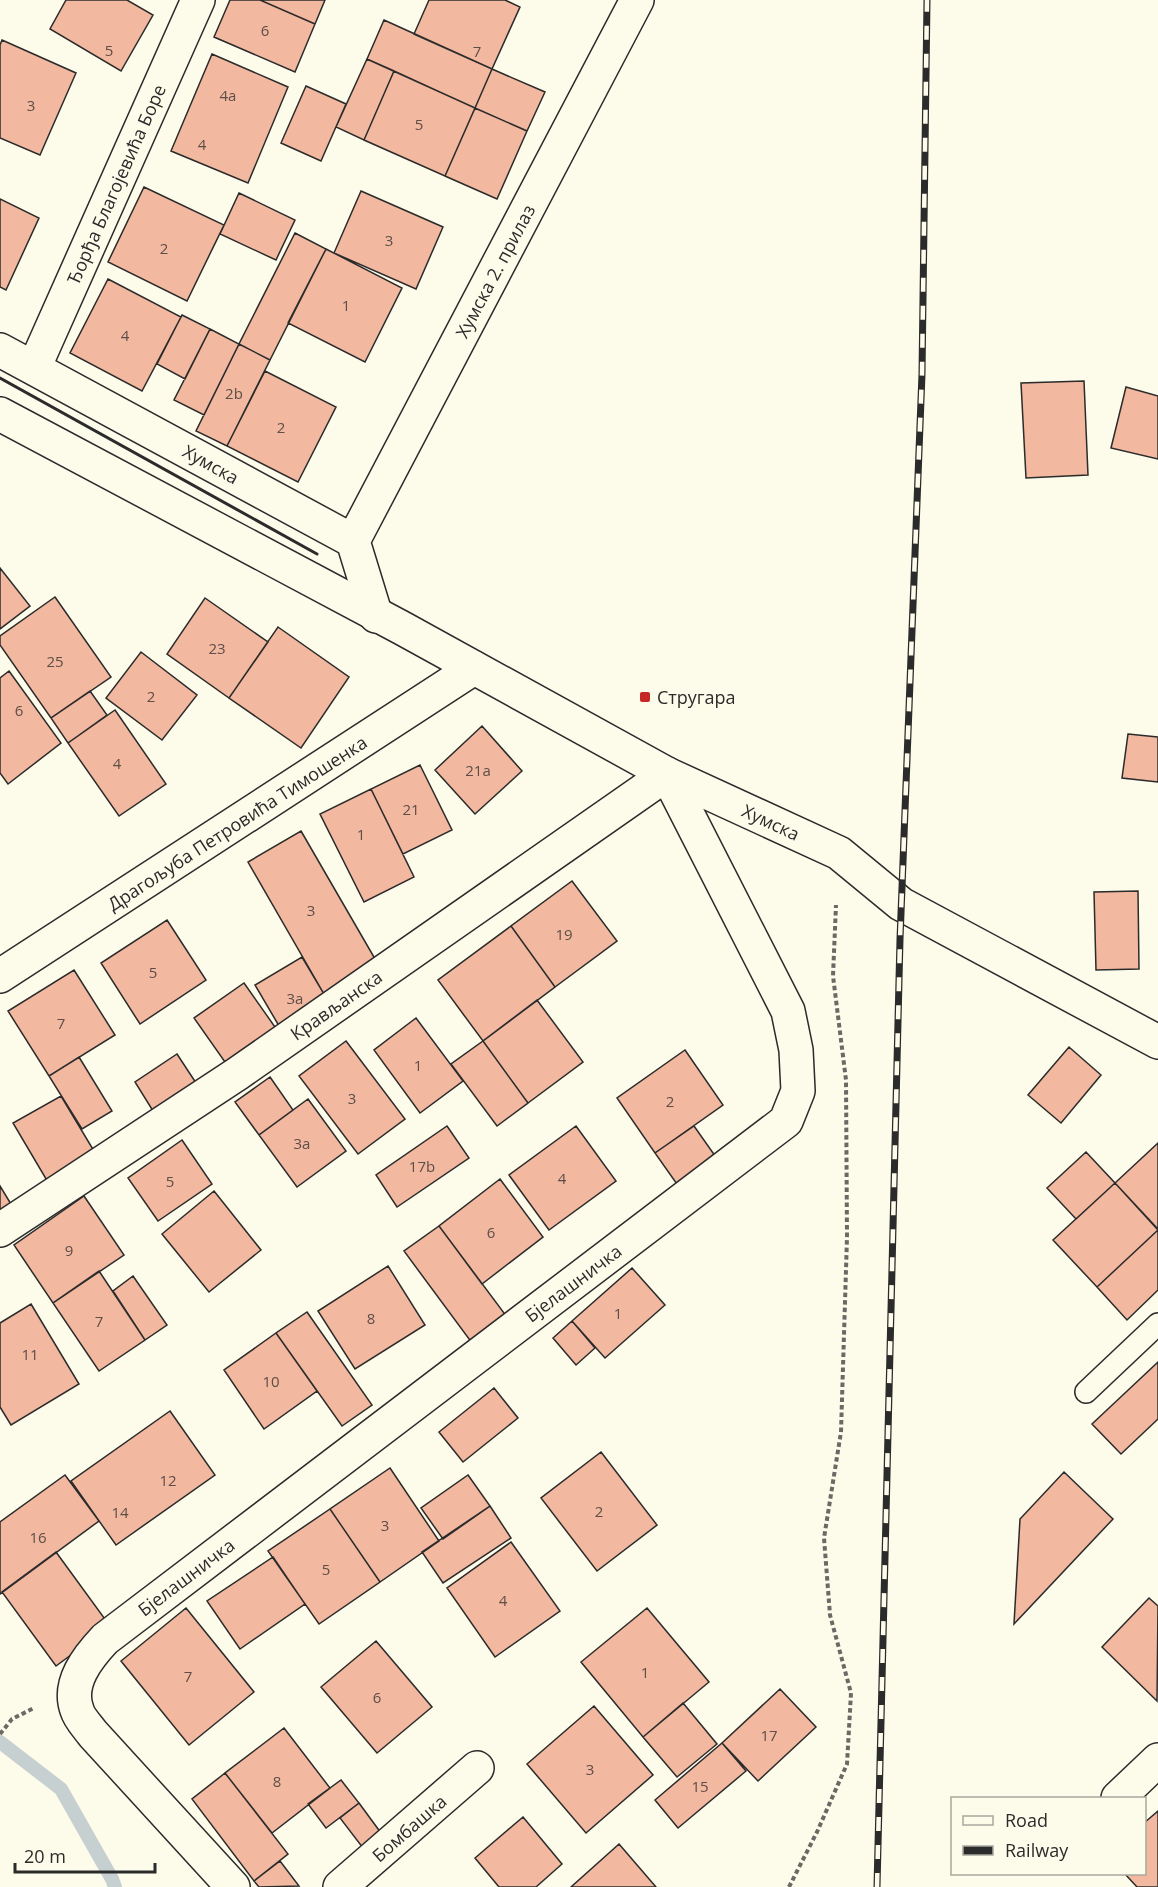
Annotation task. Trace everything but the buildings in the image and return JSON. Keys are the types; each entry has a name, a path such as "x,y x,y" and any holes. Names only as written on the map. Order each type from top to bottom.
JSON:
{"street":[{"name":"Ђорђа Благојевића Боре","path":"34,368 198,0"},
{"name":"Хумска 2. прилаз","path":"353,541 637,0"},
{"name":"Хумска","path":"0,350 353,541"},
{"name":"Хумска","path":"0,414 667,774 839,853 901,904 1158,1042"},
{"path":"353,541 376,616"},
{"name":"Драгољуба Петровића Тимошенка","path":"0,976 474,668"},
{"name":"Крављанска","path":"0,1230 237,1074 667,774"},
{"name":"Бјелашничка","path":"233,1887 93,1734 77,1711 74,1689 84,1663 105,1639 786,1121 798,1091 796,1050 788,1011 667,774"},
{"path":"1119,1797 1158,1760"},
{"name":"Бомбашка","path":"340,1887 477,1768"}],"lane":[{"path":"1086,1392 1158,1324"}],"path":[{"path":"789,1887 818,1832 847,1764 851,1693 830,1615 824,1538 840,1432 847,1237 846,1080 833,976 839,853"},
{"path":"0,1734 12,1719"}],"waterway":[{"path":"0,1742 61,1789 115,1887"}],"railway":[{"path":"877,1887 900,939 922,374 927,0"}],"wall":[{"path":"0,378 317,554"}],"place":[{"name":"Стругара","path":"645,697"}]}
